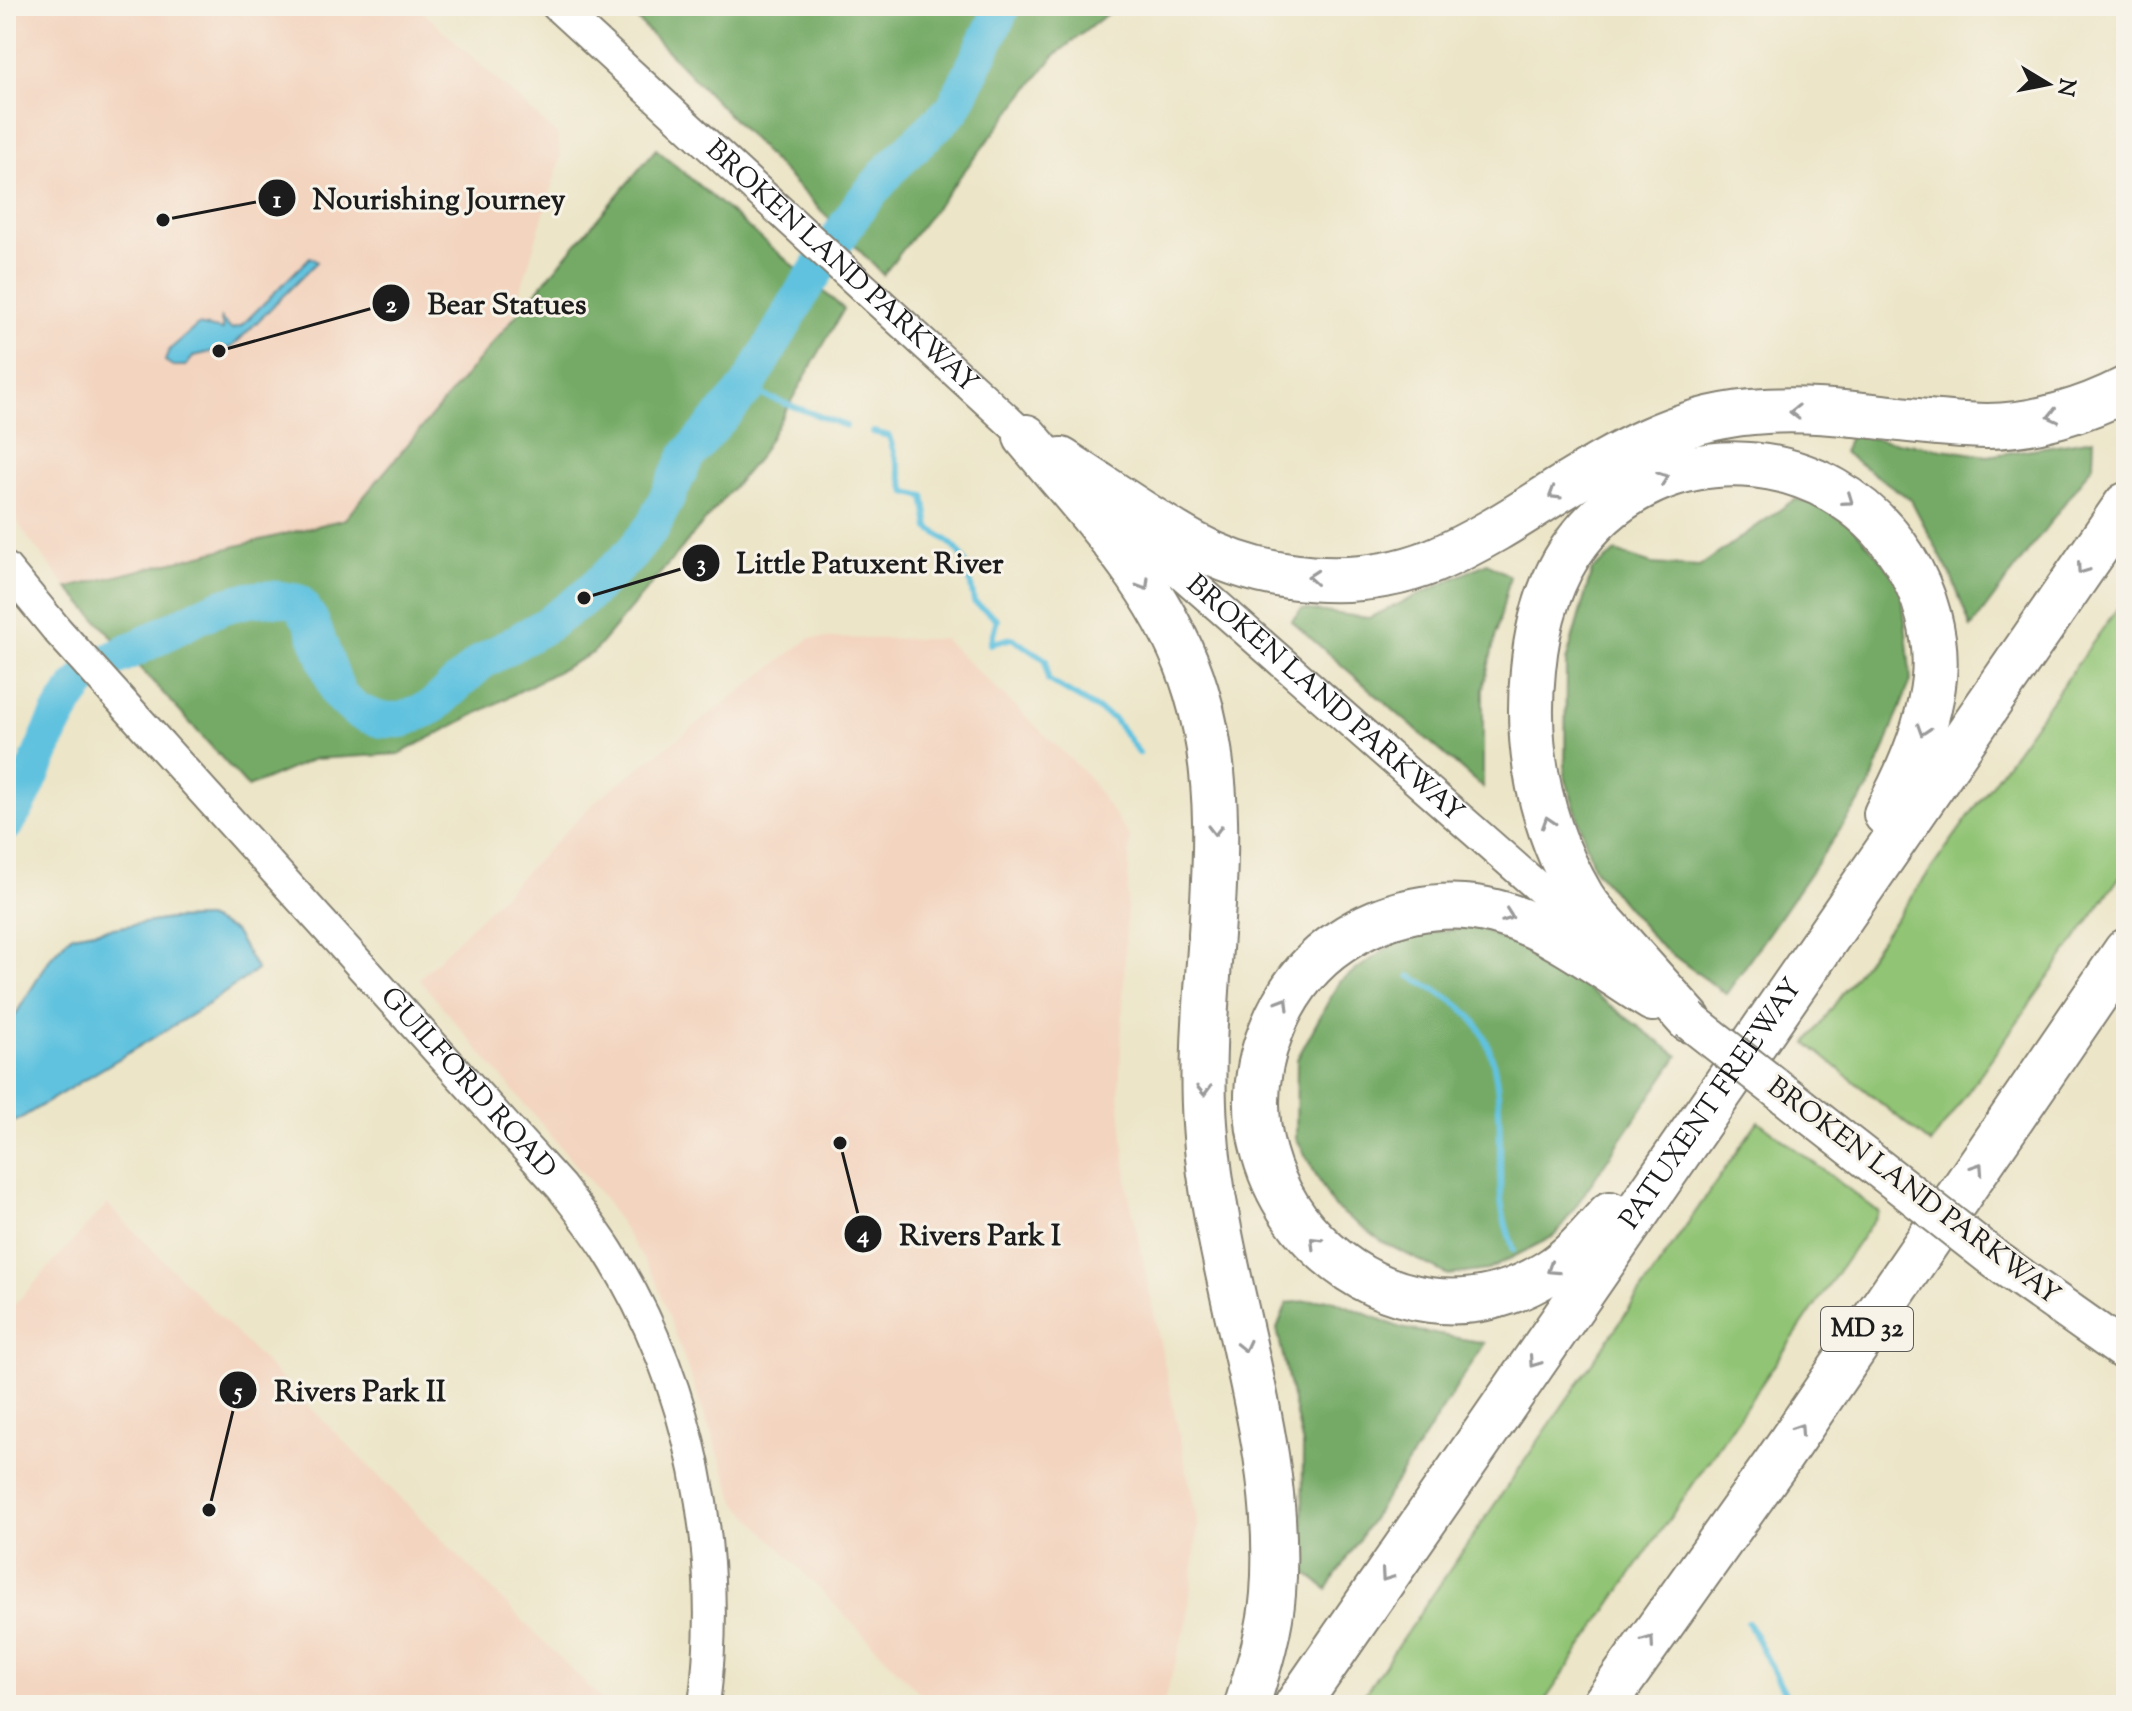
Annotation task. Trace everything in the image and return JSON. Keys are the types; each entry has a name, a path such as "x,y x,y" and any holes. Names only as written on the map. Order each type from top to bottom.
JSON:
{"highway":[{"path":"1026,437 1194,544 1236,563 1285,575 1335,579 1383,574 1431,562 1499,527 1630,446 1667,430 1712,419 1753,411 1801,412 1990,426 2082,409 2126,389"},
{"path":"1026,437 1133,565 1174,635 1196,690 1209,743 1215,837 1204,1065 1205,1124 1223,1254 1265,1439 1275,1542 1273,1597 1264,1647 1247,1705"},
{"path":"1689,1020 1585,901 1565,867 1538,788 1531,744 1530,698 1543,615 1555,578 1578,541 1624,497 1687,470 1722,464 1758,464 1810,477 1833,489 1857,505 1889,538 1916,577 1926,607 1933,643 1934,675 1930,709 1907,775 1797,981"},
{"name":"PATUXENT FREEWAY","path":"1297,1705 2126,505"},
{"path":"1689,1020 1533,926 1496,912 1441,907 1395,915 1357,930 1330,949 1303,974 1279,1010 1257,1079 1256,1112 1261,1147 1270,1177 1310,1238 1362,1278 1393,1291 1422,1298 1484,1297 1547,1273 1571,1256 1722,1091"},
{"name":"MD 32","path":"1604,1705 1785,1450 2126,951"}],"main road":[{"name":"BROKEN LAND PARKWAY","path":"1689,1020 1996,1260 2126,1352"}],"street":[{"name":"BROKEN LAND PARKWAY","path":"557,6 1026,437 1689,1020"},
{"name":"GUILFORD ROAD","path":"6,568 58,631 263,854 561,1187 608,1251 649,1327 684,1423 706,1531 710,1628 704,1705"}],"shaded area":[{"path":"6,6 417,6 557,135 561,156 511,323 344,519 68,588 30,541 6,504"},
{"path":"810,638 944,639 1086,774 1130,838 1119,1095 1128,1190 1198,1524 1187,1623 1163,1705 931,1705 736,1502 655,1278 603,1197 419,979 598,799"},
{"path":"107,1204 607,1705 6,1705 6,1314"}],"green space":[{"path":"624,6 1117,6 1054,56 883,275"},
{"path":"656,149 844,309 759,457 593,653 399,754 314,759 248,787 68,588 345,519"},
{"path":"1851,435 1988,456 2094,439 2093,465 1971,628 1952,578 1911,500 1843,452"},
{"path":"1795,499 1837,509 1901,583 1911,680 1869,788 1726,994 1659,945 1594,869 1565,777 1566,662 1592,570 1616,552 1652,564 1699,567"},
{"path":"1487,563 1510,576 1483,689 1483,788 1291,621 1302,609 1369,618"},
{"path":"2126,596 2126,868 1931,1144 1807,1043"},
{"path":"1476,927 1549,960 1678,1056 1556,1235 1488,1270 1448,1275 1384,1243 1333,1206 1296,1138 1297,1059 1339,982 1406,935"},
{"path":"1758,1121 1879,1212 1542,1705 1357,1705"},
{"path":"1330,1299 1401,1328 1485,1343 1327,1589 1302,1570 1303,1446 1277,1329 1287,1303"}],"water":[{"path":"310,257 317,262 232,347 194,356 186,366 173,366 165,361 169,350 198,325 223,330 221,319 231,329 241,326"},
{"path":"206,918 234,931 257,970 204,1007 16,1121 6,1123 6,1030 51,957 71,935 169,919"}],"waterway":[{"path":"6,824 63,708 88,676 110,661 214,610 254,599 298,602 311,621 339,695 357,711 381,720 402,720 432,707 480,663 548,624 584,598 630,555 653,526 687,456 746,389 803,291 860,205 893,166 953,109 1003,6"},
{"path":"746,389 846,426"},
{"path":"873,432 889,436 906,492 924,496 929,528 958,550 966,566 974,602 997,619 990,644 1012,638 1046,660 1048,680 1114,719 1139,753"},
{"path":"1410,976 1465,1011 1483,1034 1491,1055 1499,1103 1502,1204 1514,1250"},
{"path":"1748,1622 1791,1705"}],"place":[{"name":"Nourishing Journey","path":"163,220"},
{"name":"Bear Statues","path":"219,351"},
{"name":"Little Patuxent River","path":"584,598"},
{"name":"Rivers Park I","path":"840,1143"},
{"name":"Rivers Park II","path":"209,1510"}]}
